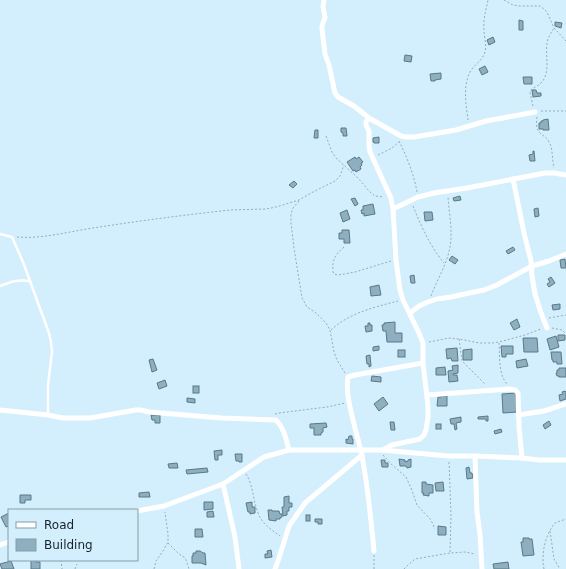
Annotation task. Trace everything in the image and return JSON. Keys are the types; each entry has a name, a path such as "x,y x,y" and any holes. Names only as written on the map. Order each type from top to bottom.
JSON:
{"street":[{"path":"324,0 323,8 325,17 322,29 325,54 331,71 335,93 369,118 394,132 407,137 414,137 456,130 486,121 535,112"},
{"path":"369,118 366,122 369,131 368,146 391,198 393,209 396,260 400,290 403,300 418,328 423,343 423,363 428,406 428,417 424,436 420,439 392,444 382,450"},
{"path":"393,209 410,200 434,193 537,174 554,172 566,175"},
{"path":"513,179 532,266 539,308 547,328"},
{"path":"410,313 419,306 437,299 450,298 484,290 497,285 532,266 566,254"},
{"path":"374,551 371,515 361,452 349,402 348,377 423,363"},
{"path":"426,395 513,389 518,393 518,415 522,458"},
{"path":"518,415 544,411 566,404"},
{"path":"0,410 63,418 90,418 129,410 141,410 221,418 276,420 282,429 289,450"},
{"path":"138,511 164,506 223,484 264,457 289,450 361,452 382,450 448,456 566,460"},
{"path":"275,569 289,526 305,503 361,452"},
{"path":"475,456 482,569"},
{"path":"223,484 235,537 239,569"}],"lane":[{"path":"0,234 12,237 52,342 48,385 48,415"},
{"path":"0,286 16,280 30,281"}],"path":[{"path":"469,126 466,98 467,84 469,74 483,57 485,50 484,24 488,0"},
{"path":"504,0 513,5 540,6 547,12 554,28 566,41"},
{"path":"554,28 547,42 547,69 544,79 531,90 531,97 537,116 538,129 540,133 546,137 551,146 554,172"},
{"path":"535,112 566,111"},
{"path":"394,132 400,142 415,180 418,197"},
{"path":"326,136 336,158 358,178 370,192 375,196 391,198"},
{"path":"372,158 400,142"},
{"path":"12,237 22,238 46,236 118,224 205,213 276,207 299,200 338,179 344,165"},
{"path":"428,302 445,264 450,246 451,236 448,191"},
{"path":"299,200 293,208 291,223 302,298 307,307 316,312 330,330 337,360 348,377"},
{"path":"410,200 425,234 445,264"},
{"path":"344,247 334,258 333,272 336,275 354,272 396,260"},
{"path":"330,330 349,317 403,300"},
{"path":"543,319 566,315"},
{"path":"423,343 450,338 485,343 499,342 547,328 562,330 566,334"},
{"path":"459,339 462,361 490,390"},
{"path":"499,342 500,363 503,377 513,389"},
{"path":"269,420 279,412 327,407 349,402"},
{"path":"382,450 383,456 406,477 417,505 431,520 435,529"},
{"path":"448,456 451,515 450,552"},
{"path":"244,471 249,479 261,519 270,529 285,540"},
{"path":"154,569 156,561 168,542 164,506"},
{"path":"544,569 545,542 550,530 555,523 566,519"},
{"path":"550,530 554,559 560,569"},
{"path":"168,542 178,554 184,557 189,569"},
{"path":"374,551 374,569"},
{"path":"404,569 416,559 450,552 465,552 482,556"},
{"path":"75,569 77,564"}],"building":[{"path":"519,20 523,21 523,30 519,30"},
{"path":"555,22 562,23 561,28 555,26"},
{"path":"493,37 495,42 489,45 487,40"},
{"path":"405,55 412,56 411,62 404,61"},
{"path":"485,66 488,72 482,75 479,69"},
{"path":"441,73 441,79 431,81 430,74"},
{"path":"523,77 532,77 532,84 524,84"},
{"path":"532,90 536,90 537,93 541,93 541,96 533,97"},
{"path":"548,119 549,130 539,129 539,123"},
{"path":"341,128 346,128 347,136 343,136"},
{"path":"315,130 318,130 318,138 314,138"},
{"path":"379,137 379,143 373,142 373,138"},
{"path":"533,151 535,161 530,161 529,155 533,154"},
{"path":"355,157 356,159 359,157 363,162 361,163 361,169 356,172 355,170 353,171 347,162"},
{"path":"294,181 297,184 293,188 289,185"},
{"path":"460,196 461,200 454,201 453,198"},
{"path":"355,198 358,204 355,206 351,199"},
{"path":"373,204 375,214 364,216 364,213 362,214 361,210 363,210 363,206"},
{"path":"538,208 539,216 535,217 534,209"},
{"path":"347,210 350,219 343,222 340,213"},
{"path":"424,212 432,212 433,220 425,221"},
{"path":"342,230 349,230 350,243 344,243 344,239 339,239 339,233 342,233"},
{"path":"513,247 515,250 508,254 506,251"},
{"path":"452,256 458,260 455,264 449,260"},
{"path":"565,259 566,268 561,268 560,260"},
{"path":"414,275 415,283 411,283 410,276"},
{"path":"551,277 555,283 549,287 547,284 550,282 548,279"},
{"path":"379,285 381,295 371,296 370,287"},
{"path":"560,304 560,309 553,310 552,305"},
{"path":"517,319 520,327 514,330 510,323"},
{"path":"395,322 395,333 402,333 402,342 387,342 386,331 383,331 382,325 384,325 384,323"},
{"path":"368,323 372,325 372,331 366,332 365,326 368,326"},
{"path":"558,335 565,335 565,340 558,341"},
{"path":"556,336 559,347 550,350 547,339"},
{"path":"523,338 537,338 538,352 524,352"},
{"path":"379,346 379,350 373,351 373,347"},
{"path":"501,346 513,346 513,354 506,354 506,357 502,357"},
{"path":"457,348 458,361 452,361 451,358 447,359 446,349"},
{"path":"472,349 472,360 463,360 463,350"},
{"path":"398,350 405,350 405,357 398,357"},
{"path":"551,352 561,352 562,364 553,362"},
{"path":"370,355 371,366 369,367 366,356"},
{"path":"153,359 157,370 152,372 149,360"},
{"path":"526,359 528,366 517,368 516,361"},
{"path":"458,365 458,373 453,375 457,375 458,381 449,382 448,371 453,370 452,366"},
{"path":"445,367 446,375 436,375 436,368"},
{"path":"559,368 566,368 566,377 557,376 556,373"},
{"path":"372,376 381,377 381,382 371,381"},
{"path":"165,380 167,386 159,389 157,383"},
{"path":"193,386 199,386 199,393 193,393"},
{"path":"565,391 566,399 560,401 559,395 563,394 562,392"},
{"path":"516,393 517,412 503,413 502,394"},
{"path":"447,396 447,406 437,406 438,397"},
{"path":"383,397 388,404 379,411 374,404"},
{"path":"187,398 195,399 195,403 187,402"},
{"path":"151,415 160,415 160,423 155,423 155,420 152,420"},
{"path":"488,416 488,421 486,421 486,419 478,419 478,417"},
{"path":"461,417 461,422 456,423 457,429 455,430 454,424 451,424 450,419"},
{"path":"549,421 551,425 545,429 543,425"},
{"path":"390,422 394,422 395,430 391,430"},
{"path":"326,423 327,427 323,428 321,435 314,435 314,428 310,428 310,424"},
{"path":"436,424 441,424 441,429 436,429"},
{"path":"501,429 502,432 495,434 494,431"},
{"path":"349,436 352,436 353,444 346,443 346,439 348,440"},
{"path":"222,450 222,455 218,455 218,460 215,460 214,451"},
{"path":"235,454 242,454 242,462 236,461"},
{"path":"399,459 405,460 405,462 411,459 411,467 407,468 406,466 400,466"},
{"path":"381,460 385,460 385,463 388,463 388,467 382,467"},
{"path":"177,463 178,468 169,468 168,464"},
{"path":"469,467 473,478 467,479 466,468"},
{"path":"207,468 208,472 187,474 186,470"},
{"path":"422,482 433,485 433,493 429,493 429,496 423,495 424,493 422,493"},
{"path":"443,482 444,491 436,491 435,483"},
{"path":"149,492 150,497 139,497 139,493"},
{"path":"20,495 31,495 31,500 25,500 25,503 20,503"},
{"path":"289,496 289,503 292,503 292,507 289,507 287,515 283,516 282,507 284,507 284,497"},
{"path":"204,502 213,502 213,509 204,510"},
{"path":"252,502 252,507 255,507 255,513 250,514 246,503"},
{"path":"268,510 279,511 280,514 282,514 282,517 280,519 276,519 276,521 269,520"},
{"path":"213,511 214,517 207,517 207,512"},
{"path":"8,514 8,526 6,527 1,517"},
{"path":"306,515 310,515 310,521 306,521"},
{"path":"315,519 322,519 322,524 315,522"},
{"path":"438,526 446,527 446,535 438,535"},
{"path":"195,529 202,529 203,537 195,537"},
{"path":"523,538 532,539 534,555 523,556 521,542 523,542"},
{"path":"271,550 272,557 265,558 265,554 268,554 267,551"},
{"path":"196,551 205,553 206,565 201,563 192,563 193,553 196,553"},
{"path":"11,561 14,569 2,569 0,564"},
{"path":"31,561 40,562 40,569 31,569"},
{"path":"508,562 509,569 494,569 493,564"}]}
